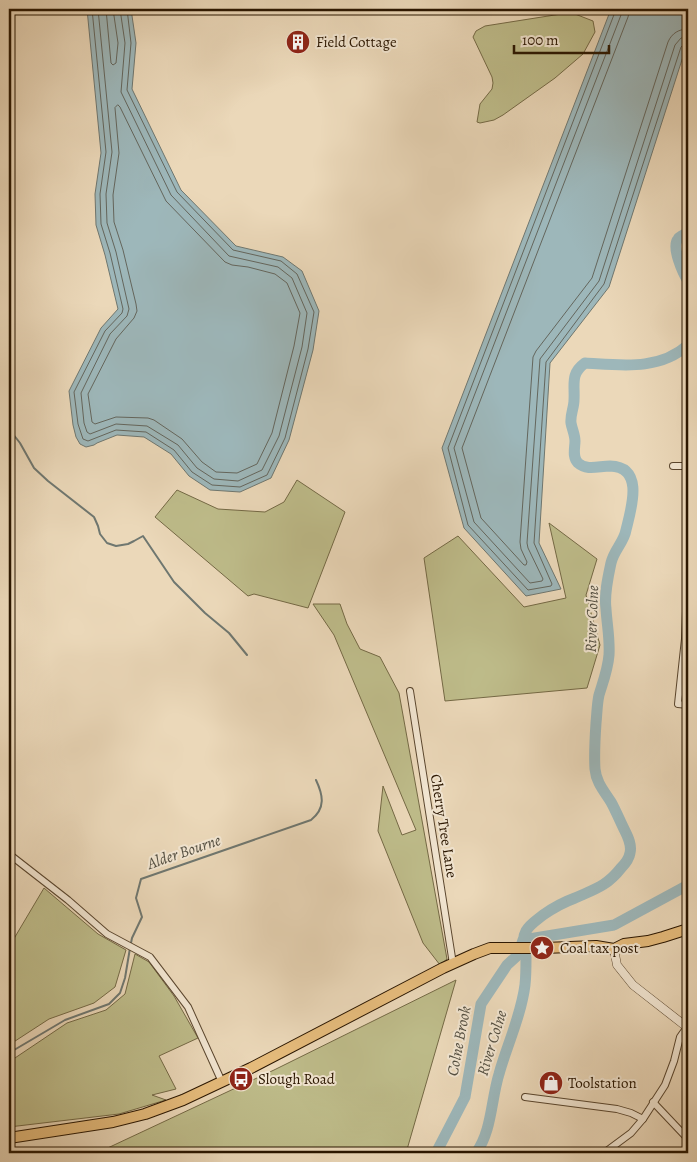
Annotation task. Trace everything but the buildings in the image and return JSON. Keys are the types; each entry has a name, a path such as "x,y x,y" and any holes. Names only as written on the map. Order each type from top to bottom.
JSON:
{"main road":[{"path":"9,1138 112,1122 145,1114 183,1100 453,964 490,948 596,946 614,949 624,944 648,941 688,929"}],"street":[{"path":"673,466 688,466"},
{"path":"688,558 685,639 678,704 688,705"},
{"name":"Cherry Tree Lane","path":"410,691 453,964"},
{"path":"9,854 68,900 107,934 150,957 188,1007 222,1082"},
{"path":"604,1153 631,1133 643,1120 665,1084 674,1061 680,1037 688,1027 633,985 617,965 614,949"},
{"path":"525,1097 617,1110 632,1113 643,1120"},
{"path":"653,1102 688,1140"}],"shaded area":[{"path":"561,14 575,14 593,21 595,32 583,54 555,78 503,115 494,120 477,122 480,104 492,89 493,83 473,37 476,31 485,26"},
{"path":"297,480 345,512 308,608 254,594 248,596 155,517 177,490 218,509 265,512 284,502"},
{"path":"549,523 597,559 586,595 600,645 587,688 445,701 424,558 458,536 524,607 566,598"},
{"path":"313,604 340,604 347,624 360,649 380,657 399,693 447,959 440,965 423,943 378,831 383,786 402,835 416,830 334,635"},
{"path":"44,888 98,934 126,950 115,987 94,1003 49,1019 9,1045 9,947"},
{"path":"135,954 149,962 174,996 198,1038 159,1056 176,1089 152,1095 166,1100 119,1114 9,1127 9,1062 67,1023 106,1010 125,994"},
{"path":"456,980 406,1153 97,1153 274,1070"}],"water":[{"path":"87,9 131,9 136,43 132,89 181,190 236,246 283,257 302,271 319,311 313,350 289,440 271,478 240,492 210,490 189,476 171,454 144,437 117,435 86,447 80,444 76,437 69,391 101,328 118,309 96,225 95,194 101,153"},
{"path":"611,9 688,9 688,41 609,287 550,363 539,543 561,589 526,596 464,528 442,448"}],"waterway":[{"name":"River Colne","path":"688,233 681,236 676,243 677,254 688,281"},
{"name":"River Colne","path":"476,1153 485,1135 496,1084 523,997 526,965 524,941 526,931 534,922 551,910 606,883 625,863 629,857 630,850 627,836 613,805 597,778 595,752 599,695 609,655 607,586 612,558 625,534 631,511 632,481 628,473 621,468 610,466 585,467 576,461 574,455 575,439 571,425 575,375 585,363 626,365 652,363 665,359 688,345"},
{"name":"Alder Bourne","path":"9,429 20,443 34,468 94,517 100,534 107,543 116,546 128,544 143,536 174,582 205,613 229,633 247,655"},
{"name":"Alder Bourne","path":"131,943 142,917 136,898 141,879 311,820 319,811 322,801 316,780"},
{"name":"Colne Brook","path":"436,1153 465,1097 481,1004 507,965 518,955 523,940 614,925 688,885"},
{"name":"Alder Bourne","path":"9,1053 65,1020 109,1004 120,993 125,978 130,948"}],"place":[{"name":"Field Cottage","path":"298,42"},
{"name":"Coal tax post","path":"542,948"},
{"name":"Slough Road","path":"241,1079"},
{"name":"Toolstation","path":"551,1083"}]}
